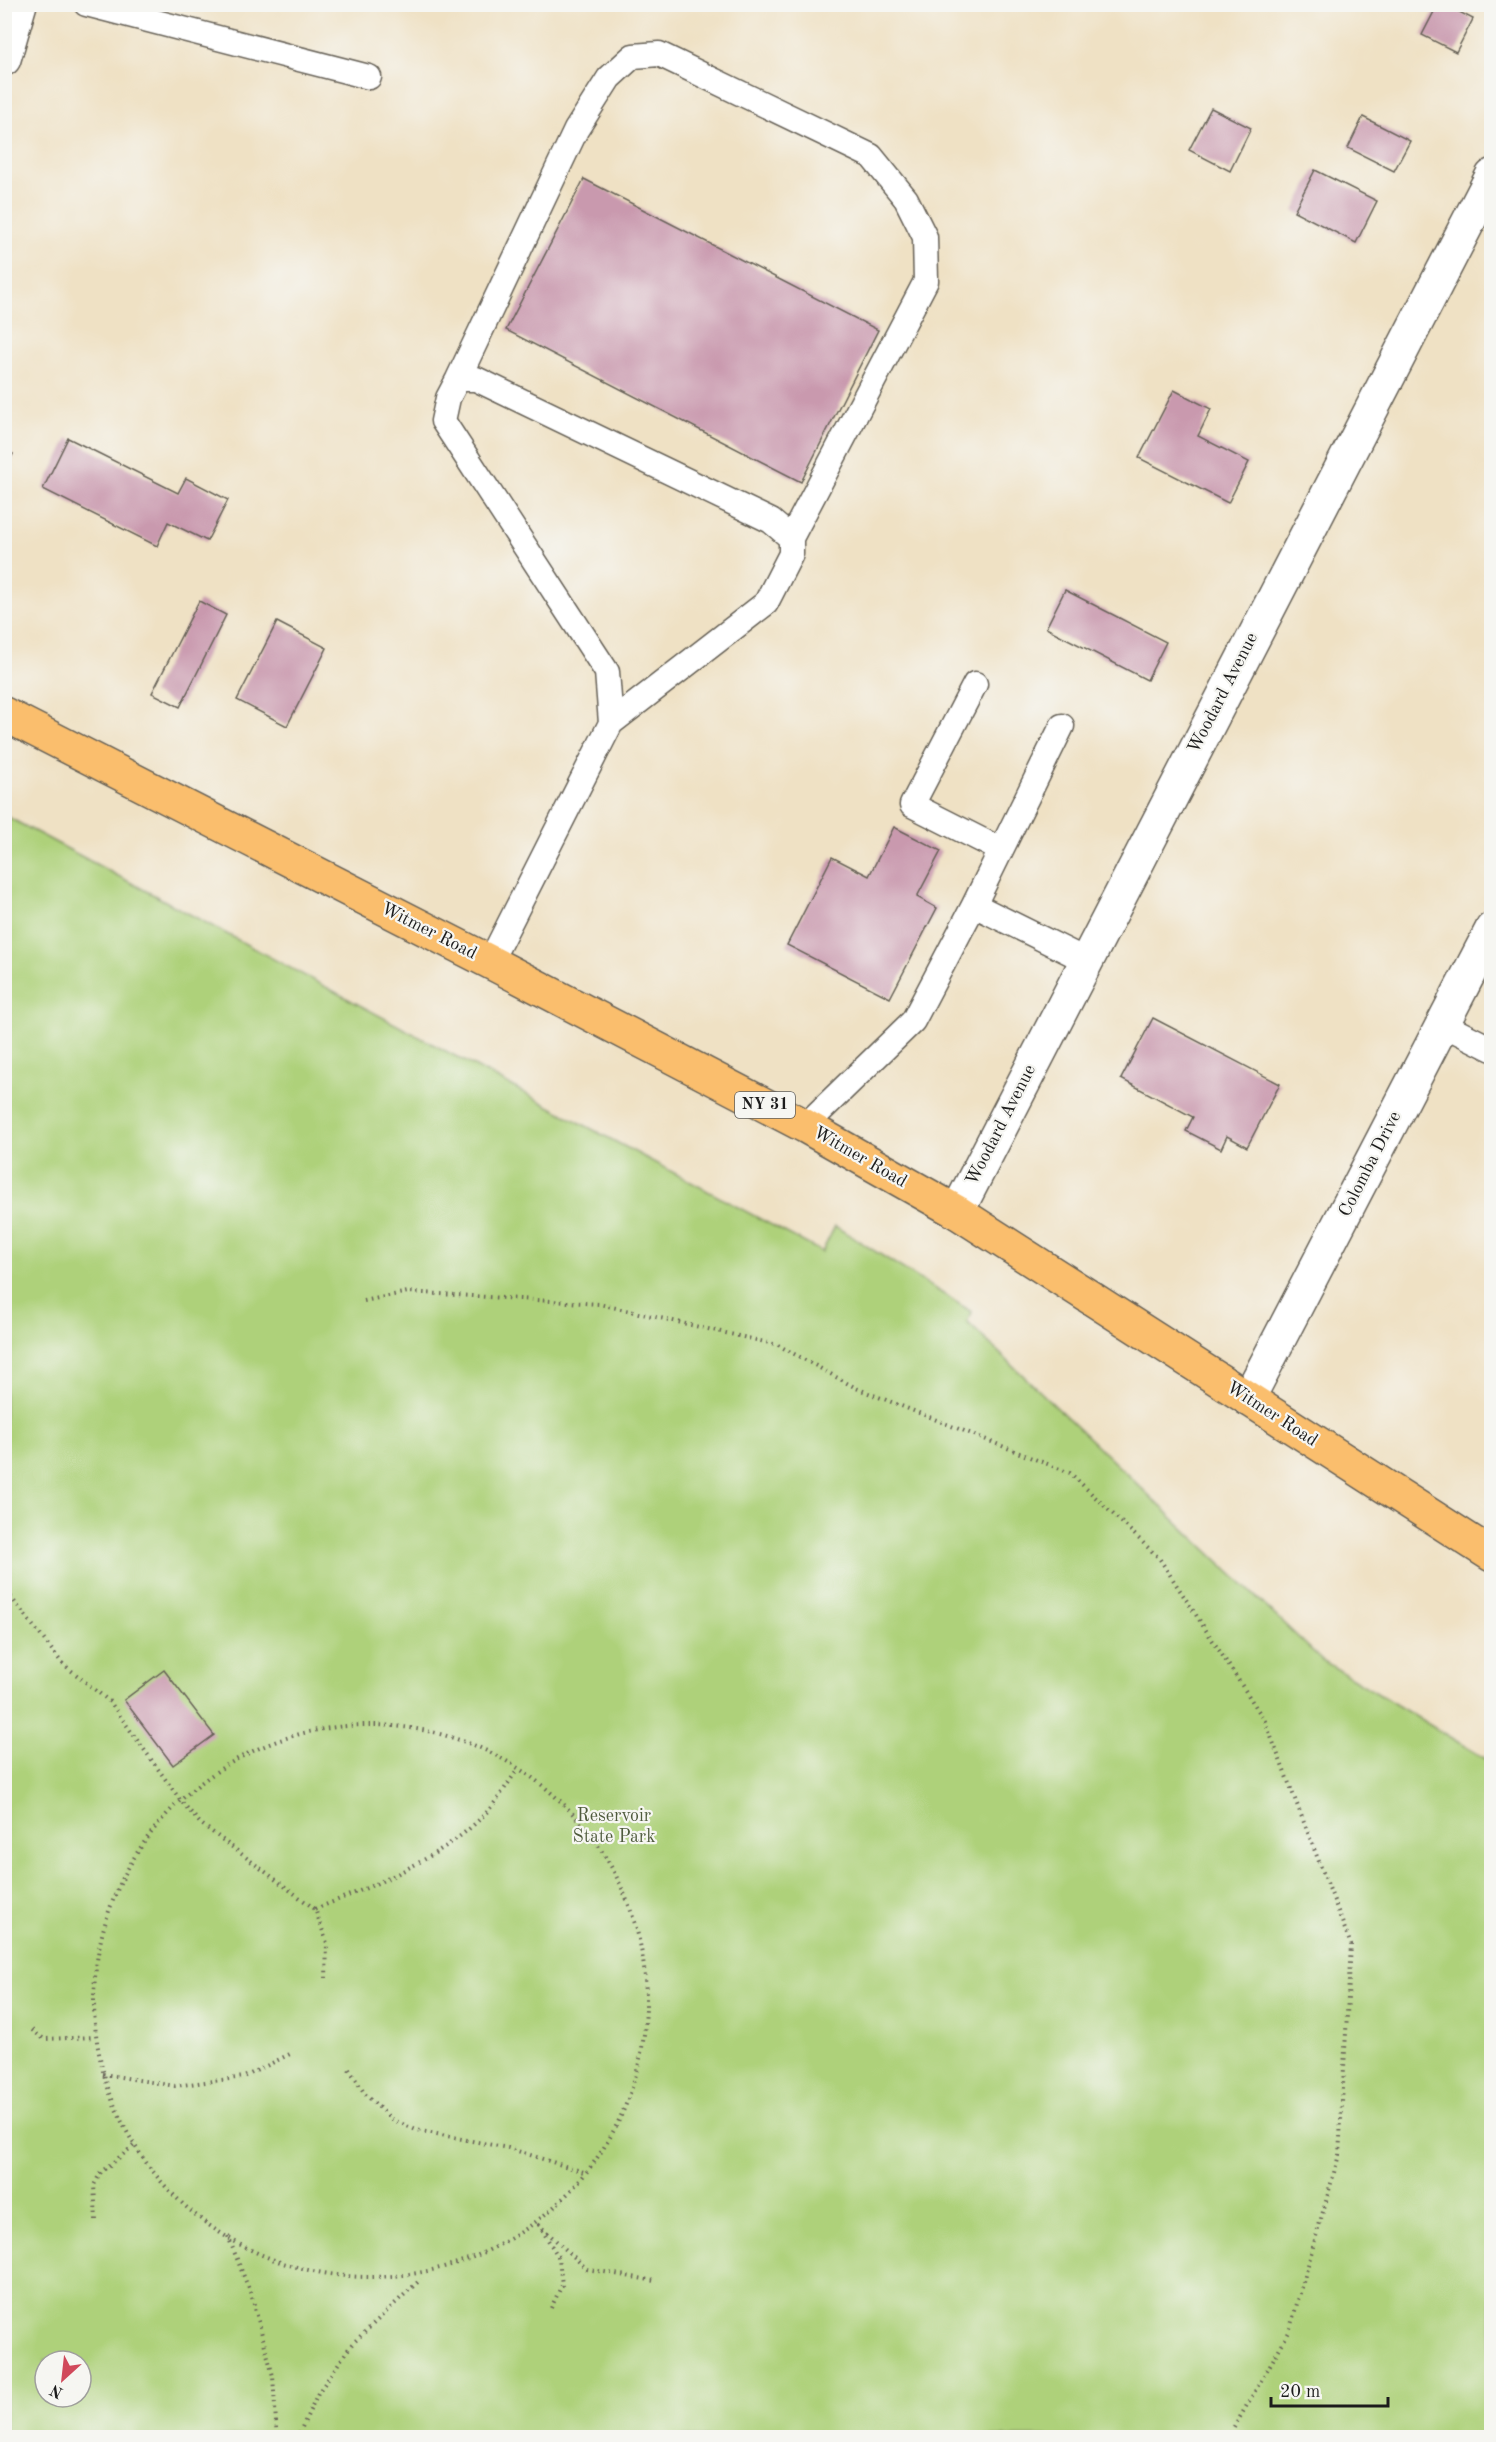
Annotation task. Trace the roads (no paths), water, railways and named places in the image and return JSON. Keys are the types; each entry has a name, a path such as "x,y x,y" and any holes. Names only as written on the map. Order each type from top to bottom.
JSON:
{"highway":[{"name":"Witmer Road","path":"4,714 805,1126 957,1212 1491,1555"}],"street":[{"path":"4,59 20,4"},
{"name":"Woodard Avenue","path":"957,1212 1491,176"},
{"name":"Colomba Drive","path":"1248,1399 1491,929"}],"lane":[{"path":"86,4 369,77"},
{"path":"490,962 611,723 766,603 791,554 791,538 926,281 925,237 906,199 872,156 658,54 633,57 609,78 576,130 448,398 443,421 607,672 611,723"},
{"path":"458,379 476,379 771,521 791,538"},
{"path":"975,684 912,805 1001,850"},
{"path":"805,1126 913,1022 974,905 1062,726"},
{"path":"974,905 1085,960"},
{"path":"1442,1024 1491,1049"}],"park label":[{"name":"Reservoir State Park","path":"614,1826"}]}
